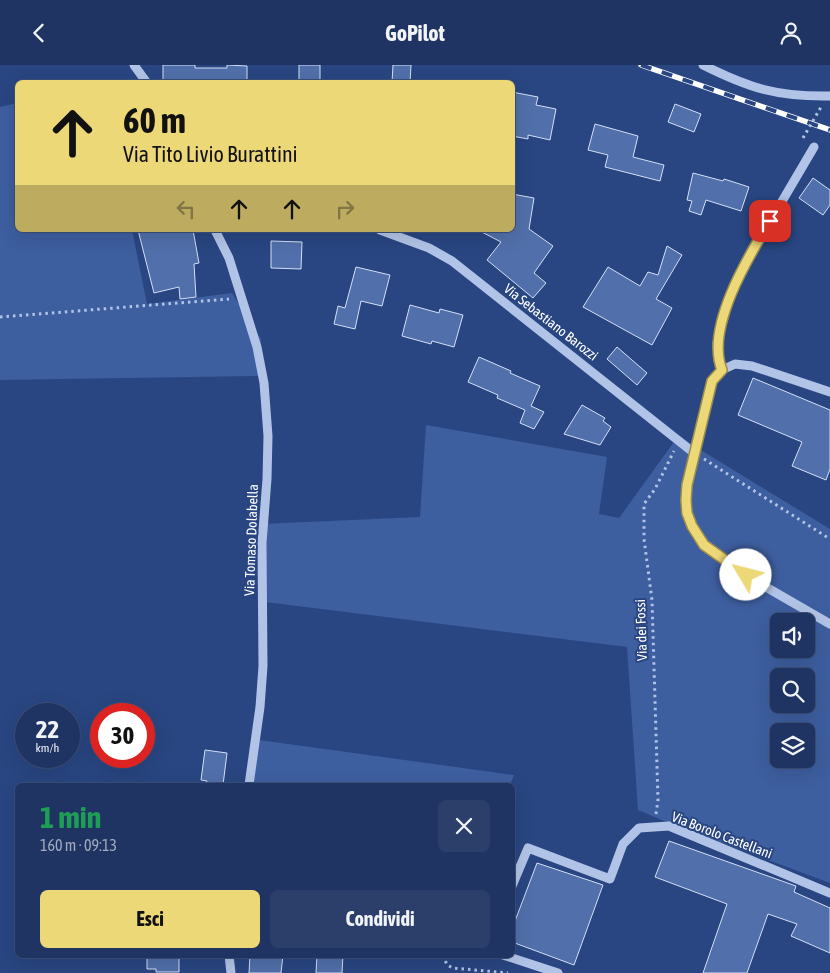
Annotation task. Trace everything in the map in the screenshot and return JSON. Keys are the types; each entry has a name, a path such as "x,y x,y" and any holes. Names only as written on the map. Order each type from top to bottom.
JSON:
{"street":[{"path":"134,65 145,80"},
{"path":"703,65 738,82 767,91 783,94 830,96"},
{"path":"722,370 718,360 717,343 737,277 814,147"},
{"name":"Via Tomaso Dolabella","path":"215,232 229,258 257,347 264,383 268,436 262,543 261,691 248,783"},
{"name":"Via Sebastiano Barozzi","path":"385,232 429,248 452,261 694,453"},
{"path":"830,392 752,366 735,364 722,370 712,381 687,485 686,500 687,513 704,545 746,575 830,624"},
{"name":"Via Borolo Castellani","path":"515,879 528,848 610,879 623,843 638,828 669,826 830,893"},
{"path":"229,958 231,973"},
{"path":"512,958 558,973"}],"path":[{"path":"803,138 821,107"},
{"path":"0,317 242,298"},
{"name":"Via dei Fossi","path":"654,827 658,800 652,600 644,539 644,504 655,489 680,441"},
{"path":"694,453 830,539"},
{"path":"445,958 447,965 453,967 508,973"}],"shaded area":[{"path":"15,103 15,232 132,232 147,304 232,293 261,339 260,376 0,380 0,107"},
{"path":"426,425 607,457 599,514 619,518 679,435 830,529 830,883 638,810 627,647 265,602 261,524 420,517"},
{"path":"259,740 514,775 511,783 253,783"}],"building":[{"path":"163,65 195,65 195,68 227,68 227,65 247,66 247,80 163,80"},
{"path":"299,65 320,65 320,80 299,80"},
{"path":"393,65 411,65 410,80 392,80"},
{"path":"515,93 538,97 536,105 556,109 550,140 528,135 528,139 515,137"},
{"path":"675,104 701,114 694,132 668,122"},
{"path":"595,124 638,136 633,157 664,165 660,181 605,167 608,155 588,150"},
{"path":"693,173 723,181 724,179 749,187 741,211 706,200 701,215 689,211 692,201 687,200"},
{"path":"813,178 830,190 830,205 823,215 799,198"},
{"path":"515,195 534,198 529,229 553,246 534,273 546,283 533,298 487,260 501,242 482,232 515,232"},
{"path":"139,232 193,232 199,263 194,264 196,297 180,299 179,287 154,293"},
{"path":"271,241 302,242 301,269 271,268"},
{"path":"667,246 682,255 656,299 672,308 652,345 583,307 608,267 640,286 648,272 658,275"},
{"path":"356,267 390,275 382,306 361,301 355,329 334,324 338,306 345,308"},
{"path":"410,305 439,313 440,309 463,315 454,347 432,341 431,344 402,336"},
{"path":"617,347 647,373 637,385 607,359"},
{"path":"479,357 540,386 531,406 544,412 534,429 520,423 525,410 497,398 498,395 468,382"},
{"path":"753,378 830,410 830,469 826,480 792,466 802,442 738,415"},
{"path":"582,405 605,418 603,421 611,427 600,445 564,434"},
{"path":"205,750 227,753 223,783 206,783 207,781 201,780"},
{"path":"669,841 796,886 794,892 830,908 830,953 791,936 797,924 768,914 747,973 703,973 727,904 655,877"},
{"path":"537,863 603,885 574,965 515,943 515,921"},
{"path":"147,958 179,958 179,972 156,972 156,969 147,969"},
{"path":"250,958 283,958 281,973 249,973"},
{"path":"317,958 343,958 342,973 316,973"}],"railway":[{"path":"641,65 830,130"}],"route":[{"path":"746,575 704,545 697,535 687,513 687,485 712,381 722,370 718,360 717,343 728,303 737,277 770,221"}]}
